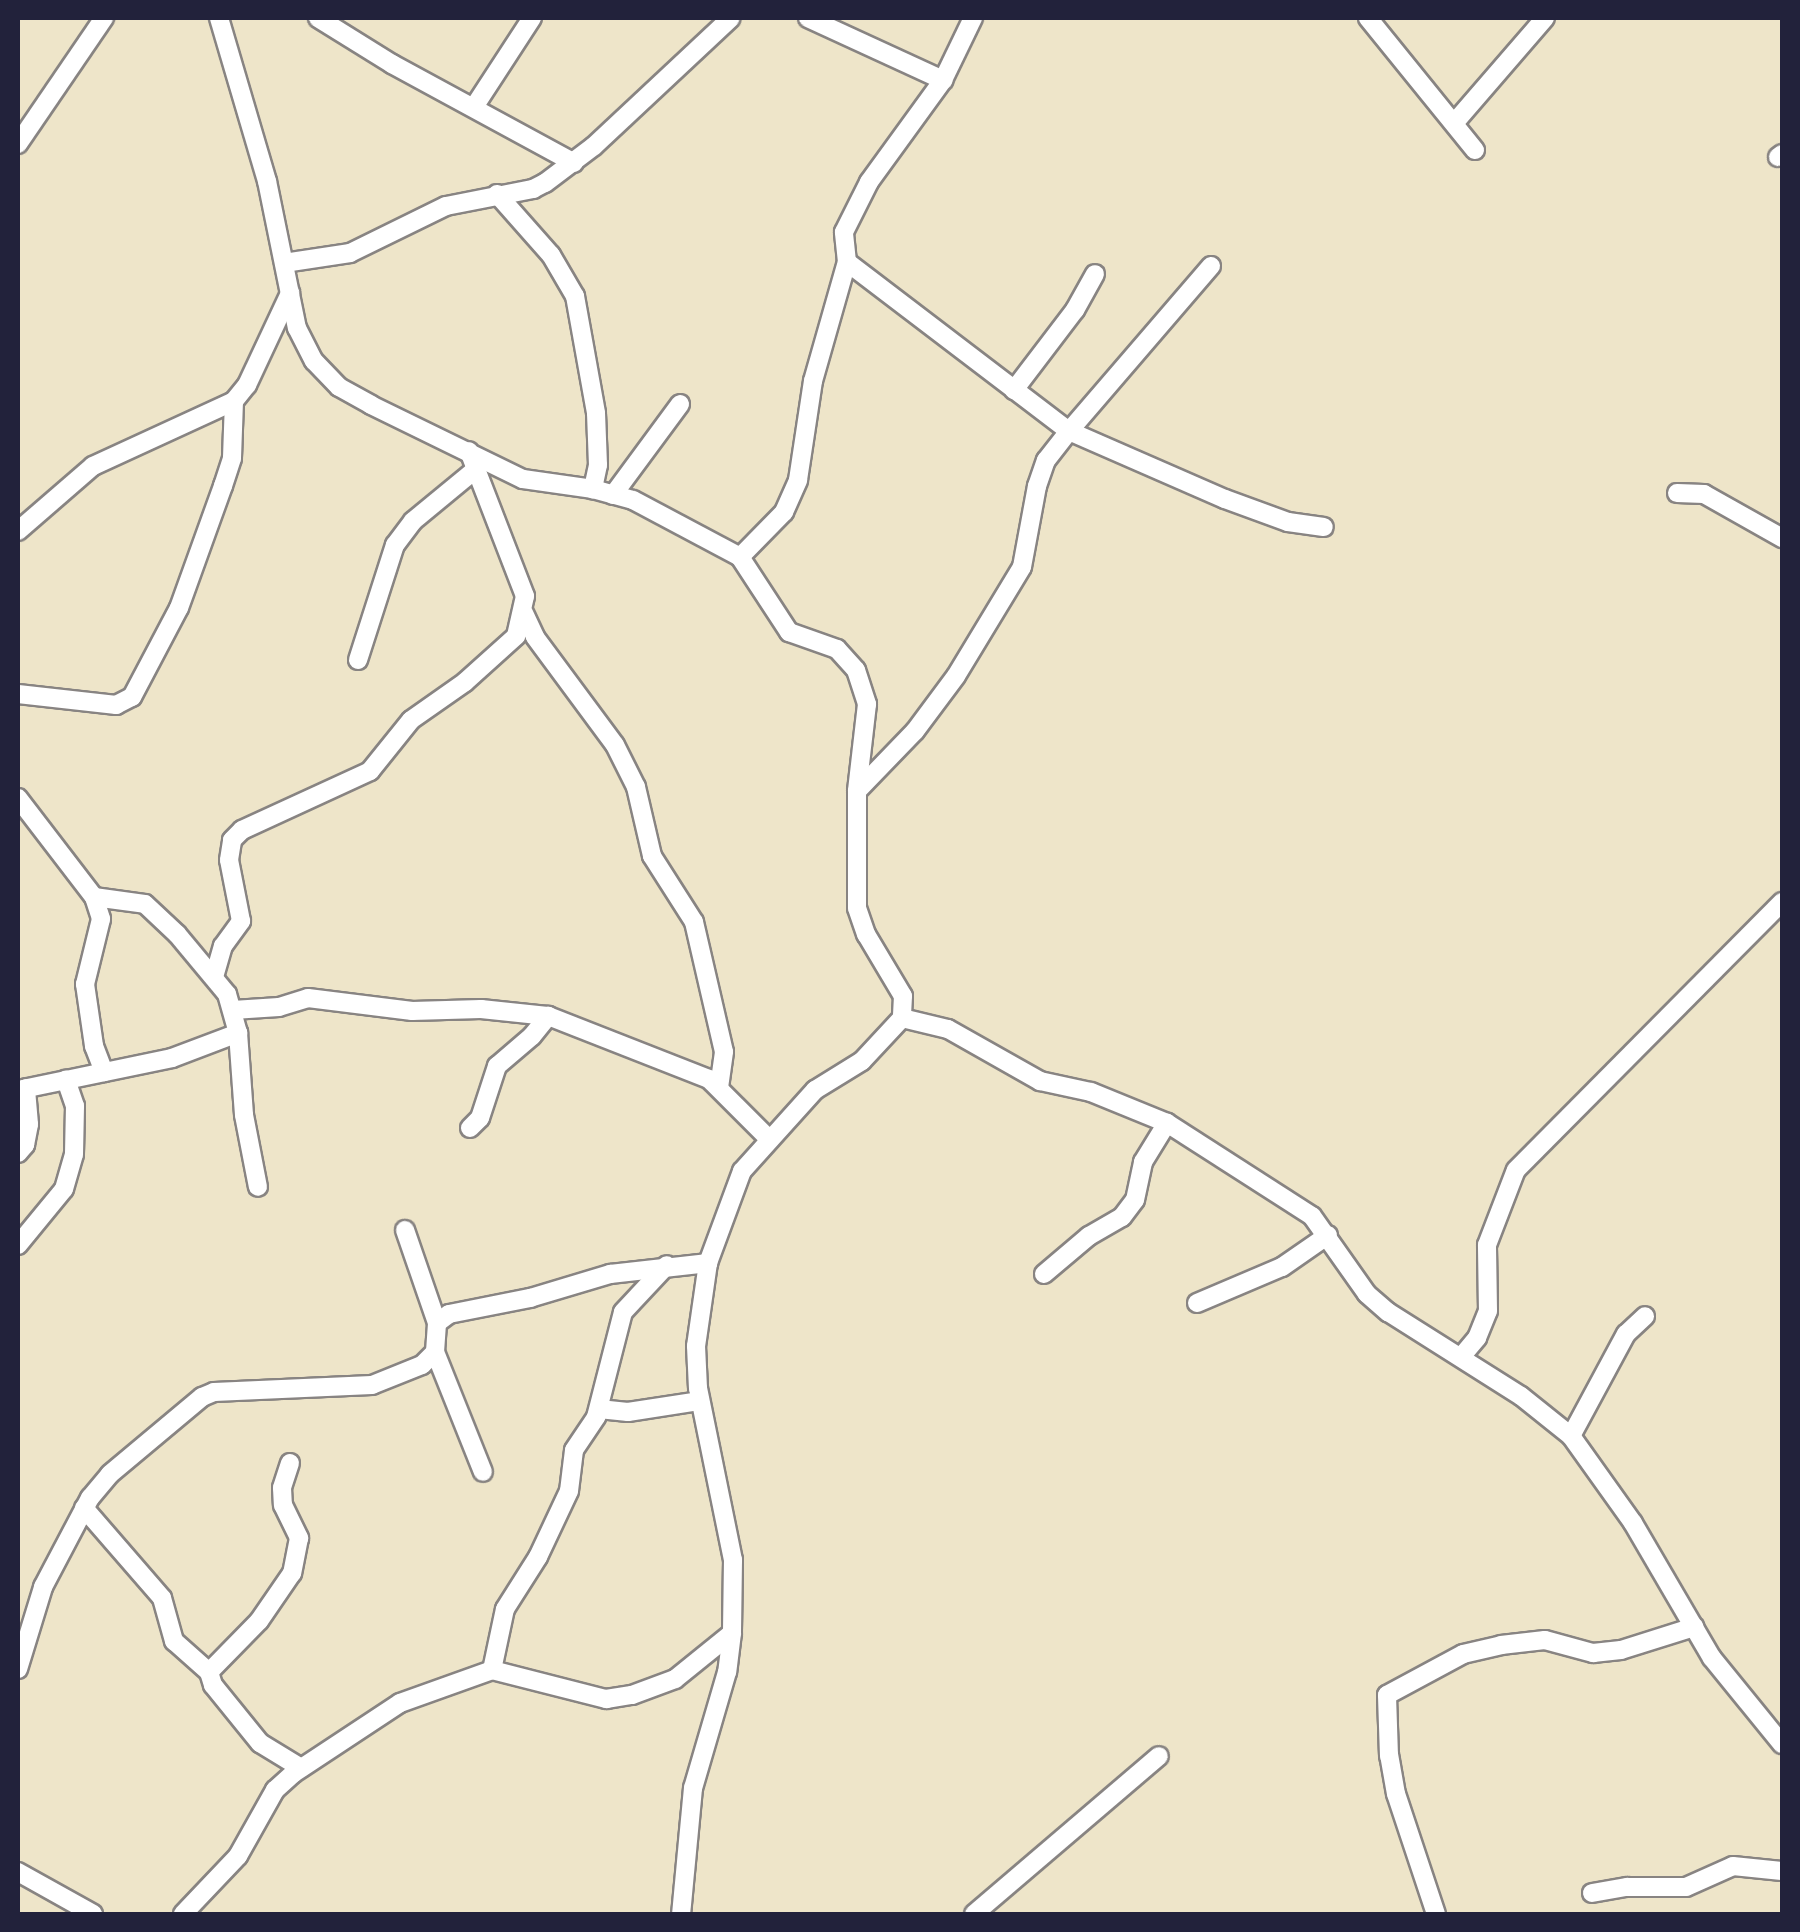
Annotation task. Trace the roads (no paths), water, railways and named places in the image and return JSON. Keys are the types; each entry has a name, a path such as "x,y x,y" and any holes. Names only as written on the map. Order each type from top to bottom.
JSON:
{"street":[{"path":"88,18 89,40"},
{"path":"18,144 104,18"},
{"path":"219,18 267,180 297,328 314,361 339,387 472,460 523,479 592,488 613,495 681,522 740,556 789,632 836,649 856,670 867,704 857,790 857,908 874,950 903,996 902,1018 862,1061 814,1090 742,1171 708,1263 696,1346 700,1401 733,1560 732,1633 727,1672 693,1788 681,1914"},
{"path":"318,18 574,163"},
{"path":"474,108 532,18"},
{"path":"284,263 350,253 446,206 533,189 574,163 731,18"},
{"path":"808,18 943,80"},
{"path":"740,556 784,512 798,480 813,380 847,262 844,232 869,182 943,80 973,18"},
{"path":"1368,18 1456,121 1475,150"},
{"path":"1456,121 1545,18"},
{"path":"497,194 551,255 574,296 596,414 598,465 592,488"},
{"path":"847,262 1069,430 1225,499 1288,522 1324,526"},
{"path":"857,790 881,770 925,717 1022,568 1037,486 1046,460 1211,266"},
{"path":"1014,390 1075,310 1095,274"},
{"path":"18,531 93,466 234,400 247,385 290,292"},
{"path":"18,694 116,705 132,697 179,608 223,486 232,458 234,400"},
{"path":"613,495 680,404"},
{"path":"472,460 520,581 524,613 535,637 615,744 636,787 652,856 694,922 724,1052 719,1086"},
{"path":"358,660 395,544 472,460"},
{"path":"1677,493 1704,494 1782,538"},
{"path":"214,977 223,946 241,921 230,860 232,840 242,830 370,771 411,720 508,644 524,613"},
{"path":"18,798 94,897 101,920 85,984 94,1046 104,1072"},
{"path":"94,897 145,904 214,977 233,1010 244,1115 258,1187"},
{"path":"1461,1357 1477,1338 1488,1311 1487,1245 1516,1170 1782,902"},
{"path":"233,1010 279,1006 308,998 412,1012 481,1009 548,1016 719,1086 770,1139"},
{"path":"470,1128 480,1118 497,1066 520,1048 548,1016"},
{"path":"902,1018 948,1029 1040,1081 1091,1092 1167,1123 1312,1216 1367,1294 1421,1336 1521,1396 1571,1436 1633,1524 1736,1692 1782,1744"},
{"path":"18,1153 25,1145 29,1124 22,1089 172,1058 238,1034"},
{"path":"18,1245 64,1190 74,1154 75,1106 66,1080"},
{"path":"1044,1274 1135,1200 1143,1162 1167,1123"},
{"path":"406,1230 437,1323 435,1352 483,1472"},
{"path":"1196,1303 1282,1267 1328,1236"},
{"path":"437,1323 464,1310 530,1298 610,1274 708,1263"},
{"path":"492,1670 505,1609 563,1507 574,1450 599,1409 623,1312 668,1265"},
{"path":"1571,1436 1626,1334 1645,1316"},
{"path":"18,1663 44,1587 84,1508 110,1474 202,1397 214,1392 372,1386 422,1365 435,1352"},
{"path":"599,1409 628,1412 700,1401"},
{"path":"208,1672 259,1621 292,1573 299,1538 283,1505 282,1488 290,1463"},
{"path":"84,1508 162,1598 174,1641 208,1672 260,1743 302,1768"},
{"path":"1436,1914 1396,1794 1389,1756 1388,1694 1440,1664 1482,1650 1545,1640 1593,1653 1621,1650 1694,1627"},
{"path":"183,1914 238,1856 275,1790 400,1702 492,1670 606,1700 632,1696 675,1680 732,1633"},
{"path":"974,1914 1158,1756"},
{"path":"1592,1893 1627,1887 1686,1887 1733,1866 1782,1871"},
{"path":"18,1872 93,1914"}]}
